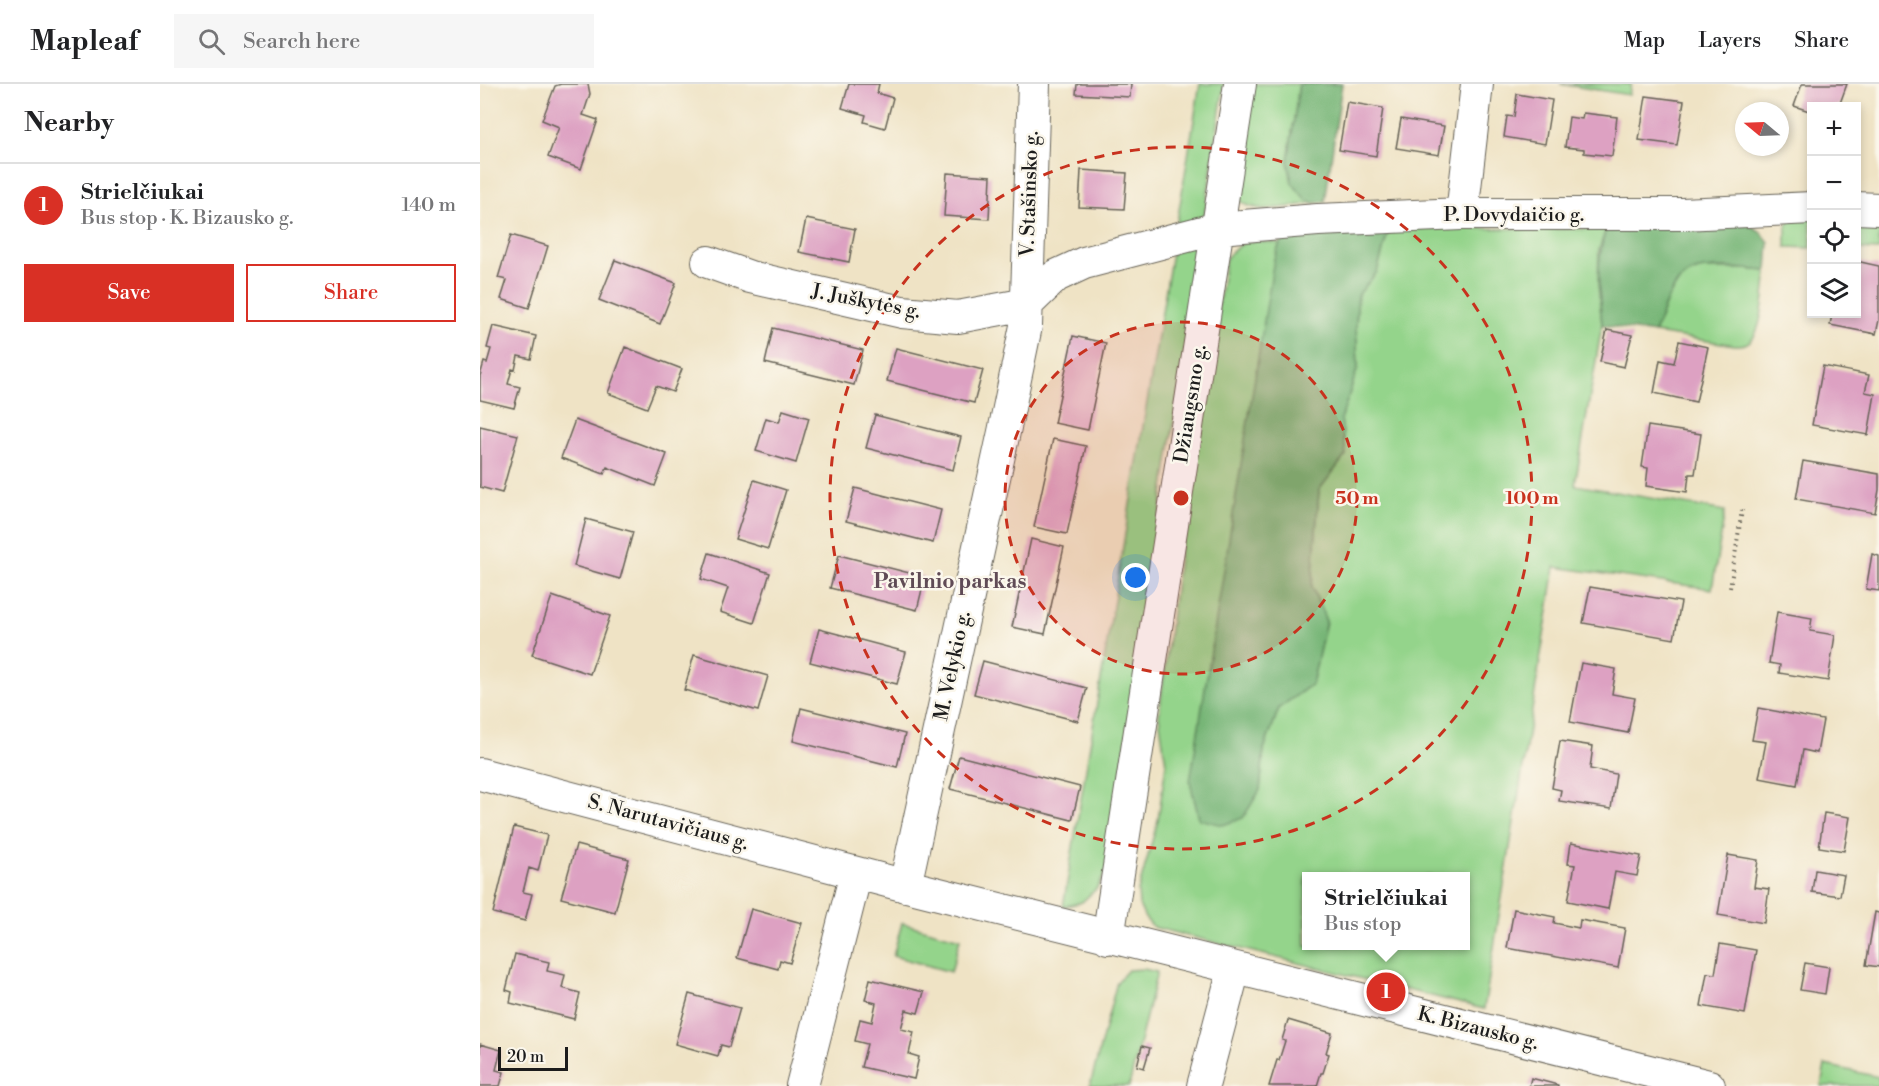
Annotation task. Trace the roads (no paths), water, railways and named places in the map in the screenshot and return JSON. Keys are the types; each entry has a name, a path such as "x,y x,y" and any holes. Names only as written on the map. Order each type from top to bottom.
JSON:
{"street":[{"name":"V. Stašinsko g.","path":"1027,304 1034,84"},
{"name":"Džiaugsmo g.","path":"1108,938 1240,84"},
{"path":"1462,214 1477,84"},
{"name":"P. Dovydaičio g.","path":"1027,304 1056,276 1084,262 1218,228 1306,221 1462,214 1682,214 1807,208"},
{"path":"1861,208 1879,209"},
{"name":"J. Juškytės g.","path":"708,262 750,277 902,312 958,317 1027,304"},
{"name":"M. Velykio g.","path":"905,886 1004,432 1026,326 1027,304"},
{"name":"S. Narutavičiaus g.","path":"480,775 1108,938"},
{"path":"802,1086 856,873"},
{"name":"K. Bizausko g.","path":"1108,938 1709,1086"},
{"path":"1203,1086 1234,969"}],"place":[{"name":"Strielčiukai","path":"1386,992"}],"district":[{"name":"Pavilnio parkas","path":"950,582"}]}
